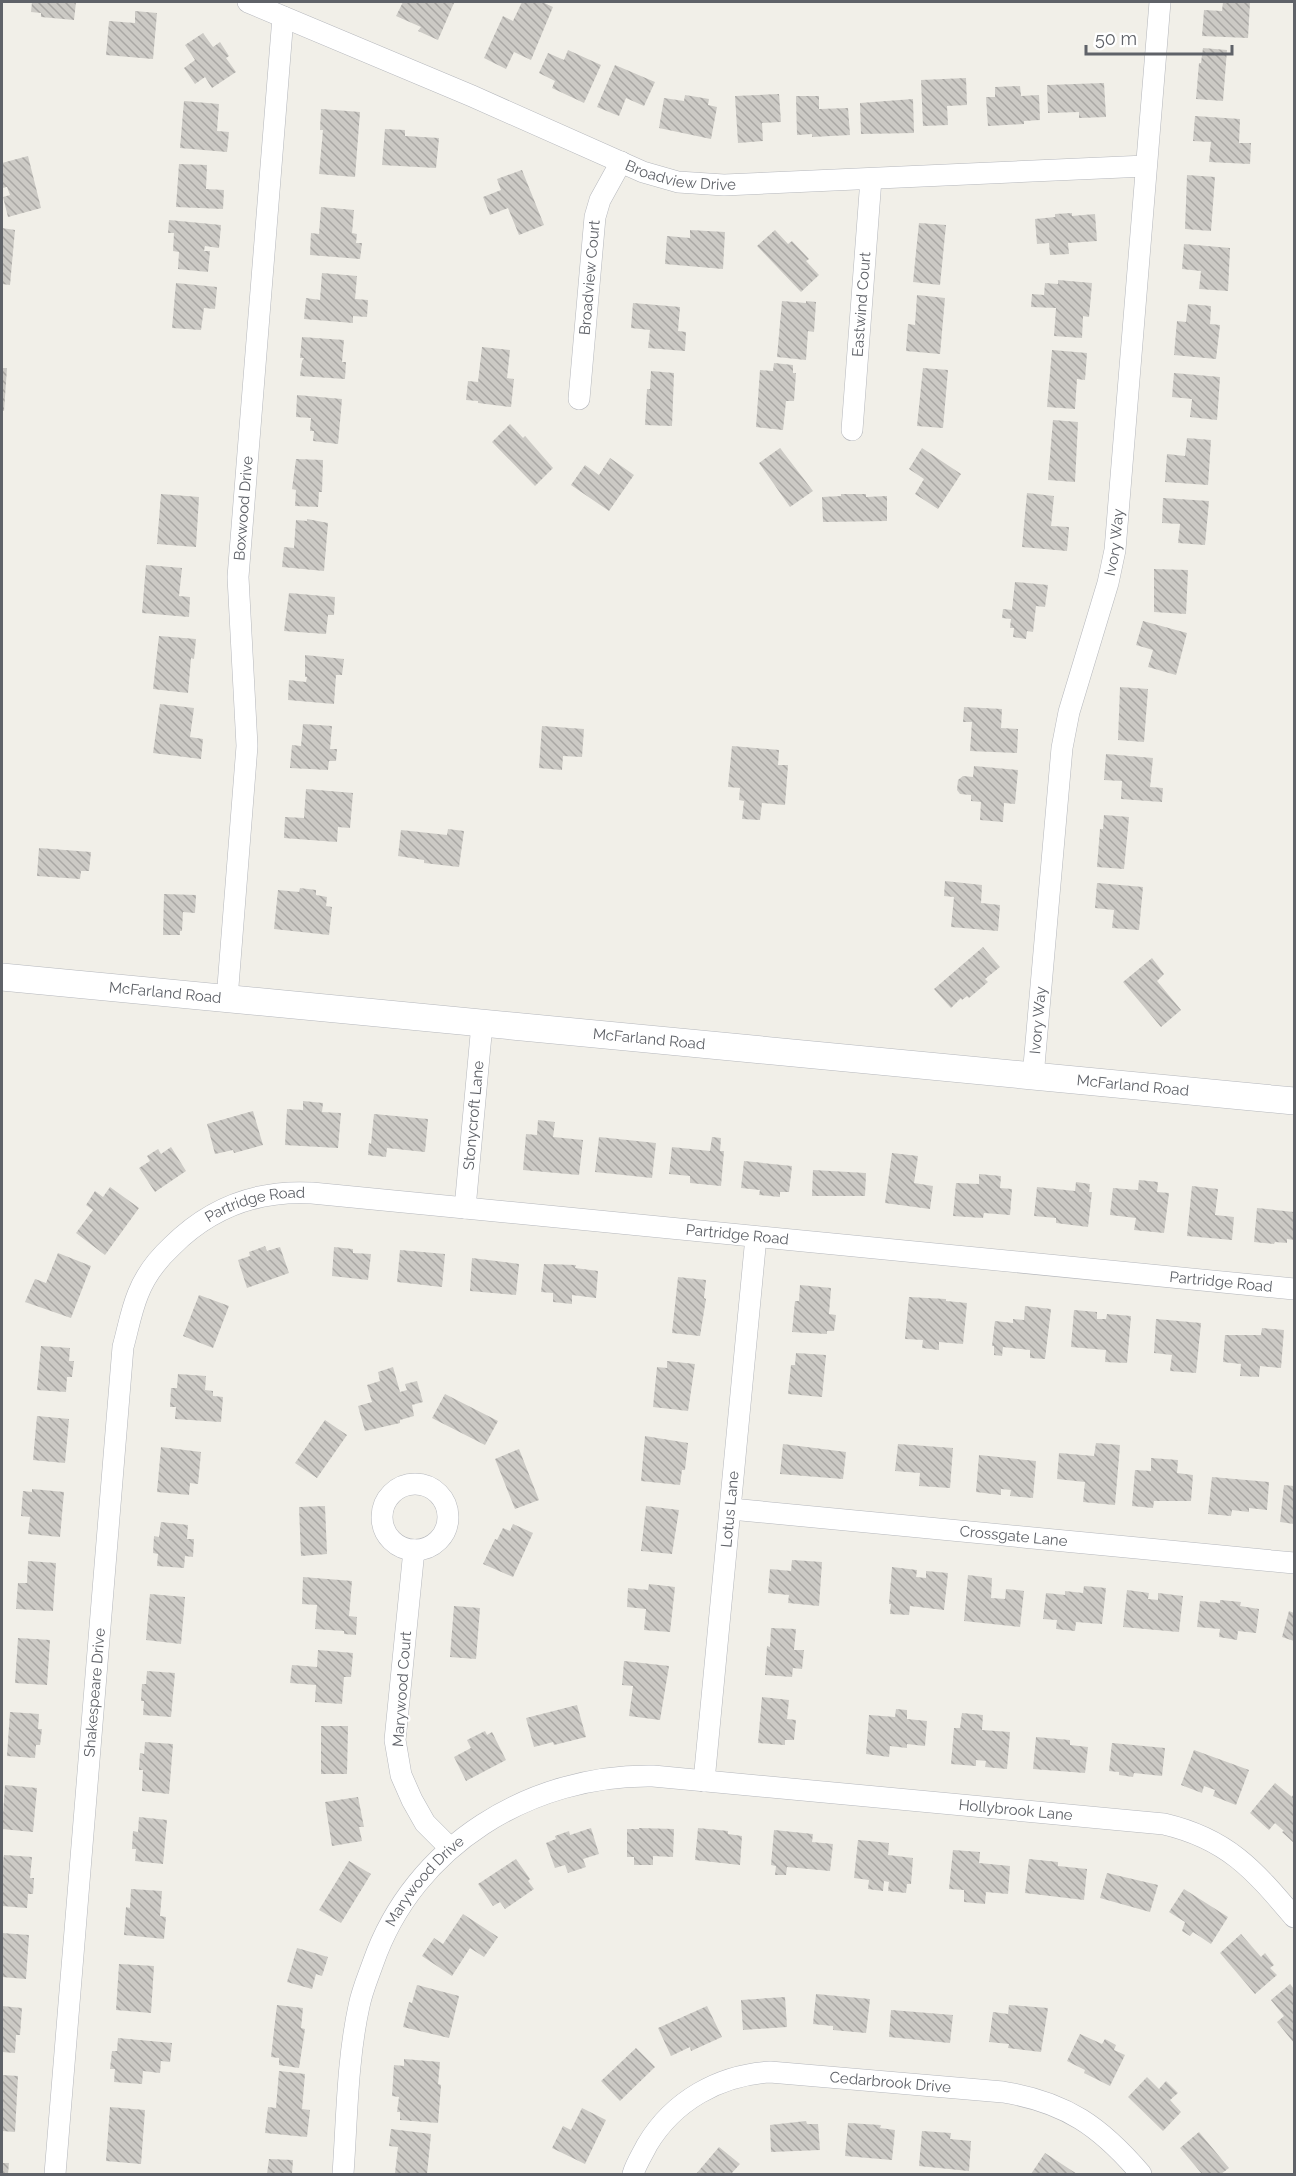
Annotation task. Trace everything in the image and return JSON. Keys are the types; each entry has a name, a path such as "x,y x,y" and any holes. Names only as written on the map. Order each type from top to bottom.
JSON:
{"street":[{"name":"Broadview Drive","path":"248,2 660,178 705,185 1146,166"},
{"name":"Ivory Way","path":"1033,1077 1062,748 1069,711 1108,584 1115,549 1160,2"},
{"name":"Boxwood Drive","path":"227,999 247,746 238,577 283,17"},
{"name":"Broadview Court","path":"579,399 596,217 600,200 621,162"},
{"name":"Eastwind Court","path":"852,430 871,178"},
{"name":"McFarland Road","path":"2,977 1294,1101"},
{"name":"Stonycroft Lane","path":"465,1208 482,1024"},
{"name":"Partridge Road","path":"187,1231 201,1220 225,1207 250,1198 285,1192 312,1193 1294,1289"},
{"name":"Shakespeare Drive","path":"56,2175 123,1347 131,1312 141,1287 161,1257 187,1231"},
{"name":"Lotus Lane","path":"704,1781 756,1237"},
{"name":"Crossgate Lane","path":"731,1509 1294,1563"},
{"name":"Marywood Court","path":"414,1550 395,1740 401,1775 412,1800 425,1822 450,1848"},
{"name":"Marywood Drive","path":"342,2175 355,2024 369,1973 386,1932 399,1909 425,1874 450,1848 477,1827 508,1808 548,1791 574,1784 627,1776 704,1781"},
{"name":"Hollybrook Lane","path":"704,1781 1155,1822 1174,1826 1209,1839 1240,1858 1294,1917"},
{"name":"Cedarbrook Drive","path":"633,2175 651,2138 668,2117 705,2089 731,2078 759,2072 1003,2092 1040,2100 1083,2120 1106,2136 1141,2175"}],"building":[{"path":"32,2 76,2 74,20 41,17 41,13 31,12"},
{"path":"403,2 454,3 438,40 418,31 421,27 396,16"},
{"path":"522,2 542,2 553,7 531,60 514,52 506,69 484,58 503,16 513,21"},
{"path":"1223,2 1250,2 1248,38 1202,36 1204,10 1222,11"},
{"path":"135,11 157,13 153,59 106,55 109,21 135,23"},
{"path":"203,33 213,47 220,42 229,56 226,58 236,72 212,88 205,77 195,84 184,68 195,60 185,45"},
{"path":"1203,48 1227,50 1223,101 1196,99 1199,63 1201,63"},
{"path":"568,50 601,65 584,103 552,88 555,81 539,73 548,53 564,60"},
{"path":"615,65 655,82 644,106 626,98 619,116 597,107"},
{"path":"966,78 967,105 947,106 948,125 923,126 921,80"},
{"path":"1104,83 1106,117 1079,118 1079,112 1048,113 1047,85"},
{"path":"1020,86 1021,96 1039,95 1040,120 1024,121 1024,124 988,126 986,97 995,97 995,87"},
{"path":"779,94 781,122 762,123 763,141 738,143 735,96"},
{"path":"685,95 709,99 708,105 717,107 711,139 659,128 664,98 684,101"},
{"path":"796,96 819,96 819,109 848,108 850,135 812,137 812,134 797,135"},
{"path":"913,99 914,133 861,134 860,103"},
{"path":"184,101 219,104 217,131 229,132 227,152 180,148"},
{"path":"321,109 360,112 355,177 319,174 323,130 320,130"},
{"path":"1195,116 1240,119 1239,143 1251,143 1250,164 1209,162 1211,142 1193,141"},
{"path":"385,129 405,130 405,136 439,138 436,168 382,165"},
{"path":"28,156 41,208 8,217 3,197 10,195 7,187 2,188 2,163"},
{"path":"179,164 207,165 206,189 224,190 223,209 176,207"},
{"path":"522,170 544,225 519,235 508,208 490,215 483,197 501,190 497,179"},
{"path":"1187,175 1215,177 1211,231 1185,229"},
{"path":"321,207 354,210 352,233 357,234 356,243 362,243 360,259 310,255 311,233 319,234"},
{"path":"1072,213 1072,216 1095,214 1097,241 1068,243 1069,254 1050,255 1049,243 1037,244 1035,219"},
{"path":"169,220 221,225 219,248 205,246 204,251 210,251 208,272 178,269 179,252 173,251 174,233 168,233"},
{"path":"919,223 946,225 940,285 913,282"},
{"path":"2,228 15,230 10,285 2,284"},
{"path":"690,230 725,232 723,269 665,264 667,236 690,238"},
{"path":"775,230 788,244 792,241 809,259 806,261 819,275 801,292 757,246"},
{"path":"1184,244 1230,248 1228,291 1199,289 1201,271 1182,269"},
{"path":"322,273 357,276 355,299 368,300 367,317 353,316 353,323 304,319 306,298 320,300"},
{"path":"1058,280 1092,283 1089,317 1083,316 1082,338 1054,336 1056,308 1031,307 1032,294 1044,295 1045,283 1058,284"},
{"path":"176,283 217,287 215,309 204,308 201,330 172,328"},
{"path":"917,295 945,298 940,354 906,351 908,324 915,325"},
{"path":"782,301 816,302 814,332 808,331 806,360 777,357"},
{"path":"633,303 680,307 678,331 686,332 685,351 648,348 650,330 631,328"},
{"path":"1188,304 1211,306 1210,324 1220,325 1216,359 1174,355 1177,321 1186,322"},
{"path":"302,337 344,340 342,362 346,362 345,379 300,376 304,358 300,358"},
{"path":"482,347 510,350 507,378 514,379 511,407 466,400 468,381 478,382"},
{"path":"1052,350 1087,353 1085,380 1077,379 1075,409 1047,407"},
{"path":"774,363 793,365 793,373 796,373 794,401 786,401 783,430 756,427 760,370 773,371"},
{"path":"2,368 7,368 4,411 2,411"},
{"path":"923,368 948,370 943,428 917,426"},
{"path":"651,371 674,373 672,426 645,425 647,389 650,389"},
{"path":"1174,373 1220,377 1217,420 1190,417 1192,399 1172,397"},
{"path":"297,395 342,399 338,444 313,441 314,431 310,431 311,418 296,417"},
{"path":"1053,420 1078,422 1075,482 1048,480"},
{"path":"510,424 523,438 525,436 553,468 535,486 492,442"},
{"path":"1187,438 1211,440 1208,485 1165,482 1167,454 1185,456"},
{"path":"780,448 813,491 790,507 759,463"},
{"path":"922,448 961,474 938,509 915,494 924,479 909,469"},
{"path":"610,458 634,475 609,511 571,485 585,465 599,475"},
{"path":"296,459 323,460 322,492 319,492 318,507 295,506 296,490 292,489"},
{"path":"1027,493 1054,496 1051,526 1069,527 1067,551 1022,547"},
{"path":"161,494 199,497 196,547 157,544"},
{"path":"841,494 866,494 866,497 887,496 887,521 823,522 822,497 841,496"},
{"path":"1163,498 1209,501 1205,545 1178,543 1180,524 1162,523"},
{"path":"307,519 328,523 324,571 282,567 284,547 294,548 296,520 307,521"},
{"path":"146,565 182,568 179,596 190,597 189,617 142,613"},
{"path":"1154,569 1188,570 1186,614 1154,612"},
{"path":"1015,582 1048,585 1045,607 1036,606 1033,632 1027,631 1026,639 1013,637 1014,628 1010,628 1011,619 1002,618 1003,609 1012,610"},
{"path":"289,593 335,597 334,615 328,615 326,634 284,631"},
{"path":"1143,621 1187,633 1176,675 1148,667 1153,650 1136,645"},
{"path":"159,636 196,639 194,659 191,658 188,693 153,689"},
{"path":"305,655 344,659 342,675 336,675 334,704 288,700 289,680 306,682"},
{"path":"1120,687 1148,689 1144,742 1118,740"},
{"path":"160,704 194,708 190,737 203,739 201,759 153,753"},
{"path":"964,707 1002,709 1001,728 1018,729 1017,753 970,751 972,722 963,722"},
{"path":"303,724 332,726 330,749 337,749 336,761 329,761 328,770 290,768 292,745 301,746"},
{"path":"542,726 584,729 582,757 563,756 562,770 539,768"},
{"path":"732,746 779,750 778,765 788,765 785,805 762,803 760,820 742,819 744,801 739,800 740,788 728,787"},
{"path":"1106,754 1153,758 1150,787 1163,788 1162,802 1121,799 1122,781 1104,780"},
{"path":"974,766 1018,770 1015,804 1004,803 1003,822 980,820 981,802 971,801 971,795 960,794 957,790 958,780 963,776 973,777"},
{"path":"306,789 353,793 350,828 338,827 337,842 284,838 285,817 304,818"},
{"path":"1104,815 1129,817 1124,869 1097,867 1100,829 1103,829"},
{"path":"448,829 464,831 459,867 424,863 424,860 398,856 401,830 447,835"},
{"path":"39,848 91,852 89,871 81,871 80,879 37,876"},
{"path":"945,881 982,885 981,903 1000,905 998,931 951,927 954,897 944,896"},
{"path":"1097,883 1143,887 1139,930 1112,928 1114,910 1095,908"},
{"path":"300,888 316,890 316,895 327,897 326,906 332,907 329,935 274,929 278,890 299,892"},
{"path":"164,894 196,895 195,913 183,912 180,935 163,935"},
{"path":"983,947 1000,967 985,979 988,982 969,998 967,996 962,1000 961,998 951,1008 934,989"},
{"path":"1152,958 1164,974 1157,981 1181,1010 1161,1027 1123,982"},
{"path":"303,1101 323,1103 322,1112 341,1113 338,1148 285,1145 287,1109 303,1110"},
{"path":"253,1111 263,1145 234,1153 233,1150 215,1154 207,1124"},
{"path":"374,1114 428,1119 425,1152 387,1148 386,1157 368,1155"},
{"path":"538,1120 555,1122 553,1137 583,1140 579,1175 523,1170 526,1134 537,1135"},
{"path":"599,1137 656,1143 652,1178 595,1172"},
{"path":"712,1137 721,1138 720,1151 724,1151 721,1186 690,1183 690,1176 669,1174 672,1147 710,1151"},
{"path":"171,1147 186,1171 155,1192 139,1168 150,1161 147,1156 158,1149 161,1154"},
{"path":"892,1153 918,1156 914,1183 933,1186 930,1209 885,1203"},
{"path":"744,1161 792,1166 789,1192 780,1192 780,1197 759,1195 760,1190 741,1188"},
{"path":"813,1170 866,1173 865,1196 812,1196"},
{"path":"979,1174 1001,1176 1000,1188 1012,1189 1010,1215 984,1213 983,1218 953,1216 956,1183 979,1184"},
{"path":"1139,1180 1158,1182 1157,1192 1169,1193 1164,1233 1134,1230 1136,1218 1110,1215 1113,1188 1138,1190"},
{"path":"1076,1182 1090,1184 1089,1192 1092,1192 1088,1227 1056,1223 1056,1218 1034,1216 1037,1187 1075,1191"},
{"path":"1192,1186 1218,1189 1215,1215 1234,1217 1232,1240 1187,1236"},
{"path":"110,1187 139,1208 105,1255 76,1233 93,1210 86,1205 95,1191 103,1197"},
{"path":"1257,1208 1294,1212 1294,1240 1287,1239 1287,1243 1275,1242 1274,1244 1254,1242"},
{"path":"265,1246 267,1251 280,1247 289,1273 247,1288 238,1260 250,1256 249,1252"},
{"path":"334,1247 353,1249 353,1253 371,1254 368,1280 332,1276"},
{"path":"400,1250 445,1254 442,1287 397,1282"},
{"path":"58,1253 91,1266 71,1318 25,1302 35,1279 46,1283"},
{"path":"472,1258 519,1264 516,1295 470,1291"},
{"path":"544,1264 576,1265 575,1268 598,1271 596,1298 572,1295 572,1304 553,1302 553,1293 541,1292"},
{"path":"678,1277 706,1280 704,1298 706,1299 700,1336 672,1333"},
{"path":"800,1285 831,1288 829,1314 836,1315 834,1331 827,1331 827,1334 792,1332 795,1301 799,1301"},
{"path":"199,1295 229,1306 213,1348 183,1336"},
{"path":"909,1297 946,1299 946,1301 967,1303 963,1344 939,1342 939,1350 922,1348 923,1340 905,1339"},
{"path":"1025,1306 1051,1309 1045,1359 1030,1358 1030,1350 1003,1347 1002,1356 994,1355 994,1346 992,1346 995,1321 1013,1323 1013,1319 1024,1320"},
{"path":"1074,1310 1097,1312 1097,1319 1106,1319 1107,1314 1131,1316 1127,1363 1105,1362 1106,1350 1071,1347"},
{"path":"1156,1319 1201,1323 1196,1373 1170,1371 1172,1355 1154,1353"},
{"path":"1262,1328 1284,1330 1281,1368 1260,1366 1259,1377 1240,1376 1241,1364 1223,1362 1225,1335 1261,1335"},
{"path":"41,1346 70,1348 69,1361 74,1361 72,1377 67,1377 66,1392 37,1390"},
{"path":"796,1353 826,1355 822,1397 788,1394 791,1365 795,1365"},
{"path":"667,1361 695,1364 688,1411 653,1407 657,1367 667,1368"},
{"path":"393,1367 400,1392 407,1390 405,1384 417,1381 423,1402 412,1405 414,1416 400,1420 400,1423 365,1431 358,1406 372,1402 367,1385 380,1381 378,1372"},
{"path":"178,1374 206,1376 205,1390 213,1391 213,1396 223,1397 221,1422 175,1419 176,1407 170,1407 171,1388 177,1388"},
{"path":"445,1394 498,1421 485,1445 432,1418"},
{"path":"37,1416 69,1419 65,1463 33,1460"},
{"path":"325,1420 347,1435 317,1478 295,1463"},
{"path":"645,1436 688,1443 685,1470 682,1470 680,1485 641,1481"},
{"path":"1096,1443 1120,1445 1115,1505 1083,1502 1085,1482 1057,1479 1059,1453 1094,1456"},
{"path":"783,1444 846,1452 843,1479 780,1474"},
{"path":"898,1444 953,1448 950,1488 919,1486 920,1473 895,1471"},
{"path":"161,1447 201,1452 198,1484 190,1483 189,1495 157,1492"},
{"path":"519,1449 539,1500 515,1509 495,1459"},
{"path":"979,1455 1036,1461 1033,1498 1010,1496 1011,1490 1001,1489 1001,1495 976,1492"},
{"path":"1151,1458 1178,1460 1177,1473 1193,1475 1191,1501 1154,1501 1153,1508 1132,1506 1135,1470 1151,1471"},
{"path":"1212,1477 1269,1482 1267,1510 1249,1508 1249,1512 1232,1510 1231,1516 1208,1514"},
{"path":"1284,1485 1294,1486 1294,1524 1280,1522"},
{"path":"32,1489 64,1492 60,1537 28,1534 30,1517 21,1516 23,1491 32,1492"},
{"path":"325,1506 327,1554 301,1556 299,1507"},
{"path":"646,1506 679,1510 672,1554 641,1551"},
{"path":"161,1522 188,1525 187,1539 194,1539 193,1557 185,1556 184,1568 157,1566 158,1554 153,1553 154,1536 159,1537"},
{"path":"513,1524 533,1533 513,1577 483,1564 503,1528 510,1531"},
{"path":"792,1560 822,1562 819,1606 788,1603 789,1595 768,1593 770,1569 791,1571"},
{"path":"28,1561 56,1563 53,1611 16,1609 18,1583 27,1583"},
{"path":"892,1567 917,1570 916,1577 926,1578 926,1571 948,1573 944,1610 910,1606 909,1615 890,1614"},
{"path":"968,1575 992,1578 991,1598 1005,1599 1006,1589 1024,1591 1020,1627 964,1621"},
{"path":"303,1577 352,1581 349,1616 357,1617 356,1635 344,1634 344,1631 315,1629 317,1605 302,1604"},
{"path":"649,1584 675,1587 670,1632 644,1630 646,1609 627,1607 628,1588 648,1590"},
{"path":"1084,1586 1106,1588 1102,1624 1076,1622 1075,1631 1056,1629 1057,1620 1043,1619 1046,1593 1065,1595 1065,1591 1083,1593"},
{"path":"1127,1590 1149,1593 1148,1599 1158,1600 1158,1593 1183,1596 1179,1632 1123,1627"},
{"path":"150,1594 185,1597 181,1644 146,1640"},
{"path":"1220,1600 1241,1602 1240,1606 1259,1609 1256,1633 1238,1631 1237,1640 1219,1637 1220,1629 1197,1627 1200,1601 1220,1603"},
{"path":"454,1606 480,1608 476,1659 450,1657"},
{"path":"1289,1611 1294,1613 1294,1641 1282,1637"},
{"path":"771,1628 796,1629 794,1650 804,1650 802,1669 793,1668 792,1677 765,1675"},
{"path":"18,1638 50,1640 47,1685 15,1683"},
{"path":"318,1650 353,1653 351,1677 344,1677 342,1704 315,1702 316,1685 290,1683 292,1665 317,1667"},
{"path":"624,1661 669,1666 660,1720 629,1716 633,1686 622,1685"},
{"path":"147,1671 175,1673 171,1717 143,1715 142,1684 146,1684"},
{"path":"762,1697 789,1700 787,1719 796,1720 794,1740 785,1740 785,1745 758,1743"},
{"path":"577,1705 586,1737 554,1745 553,1742 534,1747 526,1718"},
{"path":"896,1709 907,1710 907,1719 927,1721 925,1746 907,1744 907,1748 890,1746 889,1757 866,1754 869,1715 895,1717"},
{"path":"10,1712 39,1714 38,1729 42,1729 40,1745 36,1745 35,1758 7,1756"},
{"path":"962,1713 983,1715 982,1730 1010,1732 1007,1769 985,1767 986,1761 976,1760 976,1766 951,1764 954,1728 960,1728"},
{"path":"321,1726 348,1726 347,1774 321,1774"},
{"path":"485,1731 487,1735 492,1732 506,1760 466,1781 454,1757 471,1748 467,1740"},
{"path":"1036,1737 1070,1740 1070,1745 1088,1747 1085,1773 1033,1769"},
{"path":"145,1742 173,1744 169,1794 142,1791 143,1770 139,1770 140,1753 144,1754"},
{"path":"1112,1743 1165,1748 1162,1776 1134,1773 1133,1777 1109,1771"},
{"path":"1194,1750 1249,1770 1236,1805 1213,1796 1215,1790 1204,1786 1202,1793 1181,1785"},
{"path":"1275,1783 1292,1797 1294,1793 1294,1843 1275,1823 1269,1830 1250,1813"},
{"path":"5,1785 37,1788 33,1832 2,1829"},
{"path":"358,1797 364,1827 359,1827 362,1841 332,1846 325,1802"},
{"path":"139,1817 167,1820 163,1864 135,1861 136,1849 132,1849 133,1831 138,1832"},
{"path":"591,1828 599,1854 583,1859 586,1867 568,1873 565,1865 555,1868 546,1843 556,1839 555,1836 569,1831 570,1835"},
{"path":"698,1828 728,1831 728,1834 742,1836 740,1865 695,1860"},
{"path":"627,1829 674,1829 673,1857 653,1856 653,1865 634,1865 634,1857 627,1857"},
{"path":"774,1830 813,1834 812,1842 833,1844 830,1871 787,1867 786,1875 775,1875 776,1866 771,1865"},
{"path":"858,1840 889,1843 888,1855 913,1858 911,1884 907,1884 906,1893 888,1891 889,1882 884,1881 883,1891 868,1889 869,1880 854,1878"},
{"path":"953,1850 980,1852 979,1863 1010,1866 1008,1894 986,1892 985,1904 964,1902 964,1890 949,1889"},
{"path":"4,1855 32,1857 30,1878 34,1878 33,1894 28,1894 27,1908 2,1906"},
{"path":"516,1859 534,1889 505,1909 500,1902 493,1906 478,1884"},
{"path":"1029,1859 1058,1862 1058,1866 1087,1869 1084,1900 1025,1893"},
{"path":"349,1861 371,1874 341,1923 319,1910"},
{"path":"1107,1873 1158,1885 1150,1912 1100,1898"},
{"path":"131,1889 162,1891 160,1916 166,1917 164,1939 124,1935 126,1907 130,1908"},
{"path":"1184,1889 1228,1917 1211,1944 1193,1932 1190,1936 1182,1931 1185,1922 1169,1912"},
{"path":"463,1914 498,1937 484,1957 470,1948 452,1976 422,1956 434,1938 443,1944"},
{"path":"2,1933 29,1935 26,1979 2,1977"},
{"path":"1241,1934 1261,1957 1265,1953 1274,1965 1270,1968 1277,1975 1255,1994 1220,1953"},
{"path":"297,1948 328,1957 322,1976 316,1974 312,1989 287,1982"},
{"path":"119,1964 154,1966 151,2013 116,2010"},
{"path":"1290,1984 1294,1989 1294,2043 1277,2022 1284,2016 1271,2000"},
{"path":"417,1985 459,1996 449,2038 403,2027 409,2002 412,2003"},
{"path":"816,1994 870,1999 866,2033 833,2030 833,2026 813,2024"},
{"path":"785,1997 787,2027 743,2030 741,2000"},
{"path":"277,2005 303,2008 301,2028 305,2029 299,2068 279,2065 279,2058 271,2057"},
{"path":"1009,2005 1048,2008 1041,2052 1008,2048 1009,2044 989,2042 993,2012 1008,2014"},
{"path":"2,2006 22,2008 20,2035 16,2035 15,2053 2,2052"},
{"path":"707,2006 722,2037 691,2051 690,2047 671,2056 658,2028"},
{"path":"891,2010 953,2015 950,2043 889,2037"},
{"path":"1080,2034 1102,2044 1105,2039 1116,2045 1114,2050 1125,2055 1110,2086 1084,2073 1085,2070 1067,2061"},
{"path":"118,2038 172,2043 170,2062 161,2061 160,2073 143,2071 142,2084 114,2082 115,2069 110,2069 112,2051 117,2051"},
{"path":"636,2048 655,2067 620,2101 601,2081"},
{"path":"404,2059 440,2062 438,2123 400,2120 400,2112 397,2112 399,2097 392,2096 394,2065 404,2066"},
{"path":"279,2071 305,2074 302,2109 310,2110 307,2137 265,2133 268,2107 276,2108"},
{"path":"2,2075 18,2076 15,2132 2,2131"},
{"path":"1147,2077 1159,2089 1166,2081 1178,2093 1170,2100 1181,2112 1163,2131 1128,2097"},
{"path":"110,2107 145,2110 141,2164 106,2161"},
{"path":"582,2108 606,2120 585,2164 552,2148 563,2126 571,2130"},
{"path":"806,2121 807,2124 818,2124 820,2150 771,2152 770,2125"},
{"path":"848,2123 881,2125 880,2128 895,2130 892,2160 845,2156"},
{"path":"391,2129 431,2134 427,2174 395,2173 398,2147 389,2146"},
{"path":"922,2131 951,2133 950,2139 971,2141 969,2171 919,2166"},
{"path":"1199,2132 1229,2168 1221,2174 1202,2174 1180,2148"},
{"path":"719,2147 740,2164 731,2174 696,2174"},
{"path":"1045,2153 1077,2174 1031,2174"},
{"path":"269,2159 293,2160 292,2174 267,2174"},
{"path":"2,2163 9,2163 8,2174 2,2174"}]}
